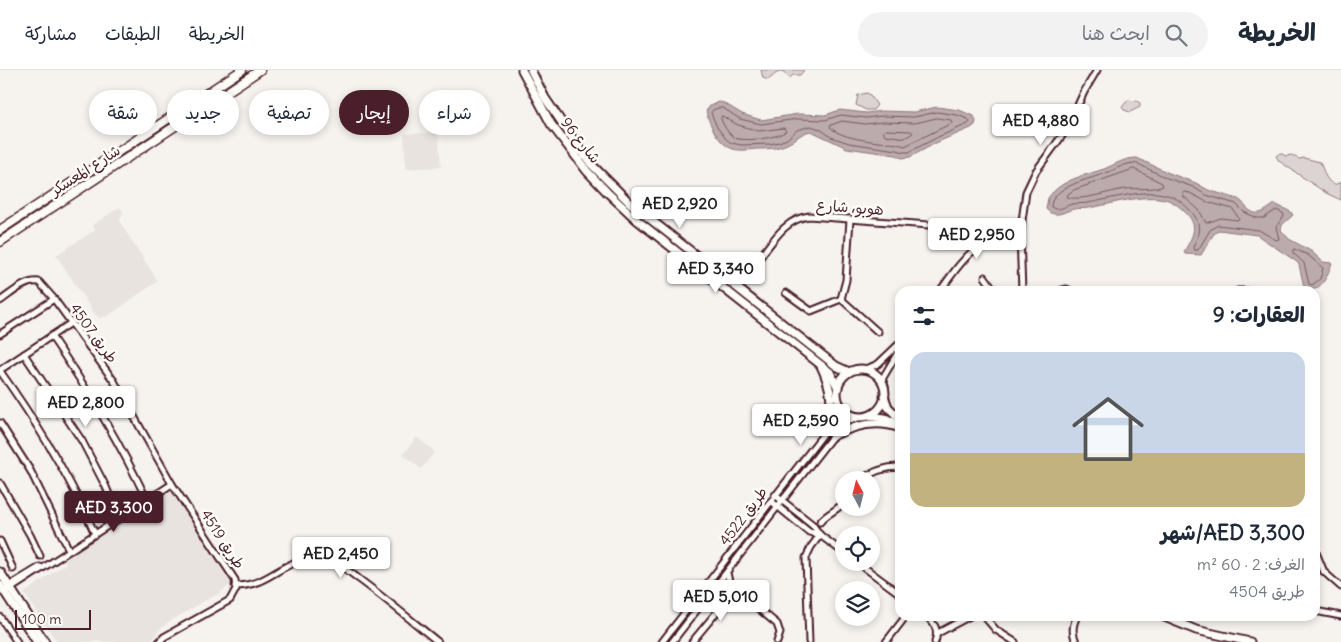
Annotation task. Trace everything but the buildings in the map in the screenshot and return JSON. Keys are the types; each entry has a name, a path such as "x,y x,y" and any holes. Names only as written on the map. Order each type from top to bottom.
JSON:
{"main road":[{"name":"شارع المعسكر","path":"0,230 242,70"},
{"name":"شارع المعسكر","path":"0,242 260,70"}],"street":[{"name":"شارع 96","path":"522,70 551,124 587,171 606,192 637,220 830,372 838,388"},
{"name":"شارع 96","path":"532,70 545,98 574,142 591,164 631,204 831,362 849,372"},
{"path":"1022,286 1020,235 1024,200 1032,178 1067,129 1081,97 1097,70"},
{"name":"هوبو، شارع","path":"757,261 785,227 797,218 809,216 969,228 978,232 986,241"},
{"path":"841,299 846,280 850,219"},
{"path":"944,286 968,256 986,241 996,237 1020,235"},
{"path":"985,277 991,286"},
{"name":"طريق 4507","path":"0,301 27,283 39,282 54,298 114,381 172,484"},
{"path":"786,293 811,311 841,299"},
{"path":"0,334 54,298"},
{"path":"841,299 878,332"},
{"path":"71,323 0,370 56,456 80,500 95,534"},
{"path":"51,336 106,424 147,500"},
{"path":"864,370 878,364 895,348"},
{"path":"24,354 82,441 106,487 119,518"},
{"path":"881,381 895,357"},
{"path":"819,363 829,383 831,393 832,404 828,428"},
{"path":"895,414 888,407 881,381 876,375 864,370 857,370 849,372 840,382 838,388 840,403 850,415 858,418 869,416 885,418 895,424"},
{"path":"869,416 878,410 884,396"},
{"name":"طريق 4522","path":"662,642 828,428 836,415 840,403"},
{"name":"طريق 4522","path":"672,642 833,436 847,422 858,418"},
{"path":"0,423 30,470 69,550"},
{"path":"833,436 848,428 867,424 882,423 895,426"},
{"path":"877,471 895,468"},
{"path":"0,483 26,527 40,556"},
{"path":"5,588 39,572 45,565 172,484"},
{"name":"طريق 4519","path":"159,642 164,637 230,600 234,595 235,586 235,580 172,484"},
{"path":"775,495 812,524 820,535 835,546"},
{"path":"771,501 807,530 813,534 820,535"},
{"path":"820,522 835,511"},
{"path":"807,530 812,524"},
{"path":"809,642 806,558 820,535"},
{"path":"0,541 13,569"},
{"path":"235,586 254,584 297,562 322,558 334,562 357,578 438,642"},
{"path":"1320,562 1324,572 1341,587"},
{"path":"869,571 895,590"},
{"path":"0,572 5,588 37,642"},
{"path":"727,573 730,585 777,624 780,633 777,642"},
{"path":"718,585 730,585"},
{"path":"5,588 45,642"},
{"path":"692,642 735,590"},
{"path":"1320,612 1341,616"},
{"path":"1,621 14,641"},
{"path":"886,642 902,621"},
{"path":"931,621 938,633 935,642"},
{"path":"938,633 961,621"},
{"path":"988,621 996,630 1015,642"},
{"path":"1075,621 1072,628 1076,642"},
{"path":"1174,621 1196,630 1250,642"},
{"path":"1071,642 1073,636"}],"shaded area":[{"path":"761,70 804,70 800,75 793,75 790,78 783,71 768,79 763,78"},
{"path":"867,93 877,105 873,110 866,110 856,105 858,95"},
{"path":"1128,100 1137,101 1140,103 1140,107 1130,112 1124,110 1122,107"},
{"path":"404,135 438,135 441,167 406,169"},
{"path":"1280,153 1286,156 1292,155 1299,159 1304,158 1320,162 1326,177 1331,183 1334,185 1341,182 1341,200 1326,193 1279,161 1276,156"},
{"path":"120,207 123,212 120,219 121,224 158,281 108,316 100,318 96,316 56,255 95,230 92,225"},
{"path":"417,437 435,452 421,469 403,454"},
{"path":"168,487 172,487 231,578 232,584 217,595 166,624 158,631 152,642 57,642 24,593 66,563 63,558"}],"water":[{"path":"719,102 742,114 761,120 798,114 825,115 840,110 866,113 882,111 914,112 937,107 959,110 974,116 976,121 975,125 971,128 940,141 910,157 902,158 896,155 847,148 811,131 779,147 738,150 728,147 719,139 710,122 706,111 710,106"},
{"path":"1132,158 1137,158 1208,190 1238,199 1255,213 1261,212 1275,204 1291,212 1293,215 1282,225 1281,230 1289,239 1311,251 1323,262 1332,263 1323,282 1320,286 1304,286 1297,262 1257,235 1219,230 1213,235 1201,255 1185,254 1184,252 1192,236 1192,221 1180,207 1165,199 1127,200 1089,208 1074,209 1057,214 1051,213 1046,209 1048,198 1066,182"}]}
